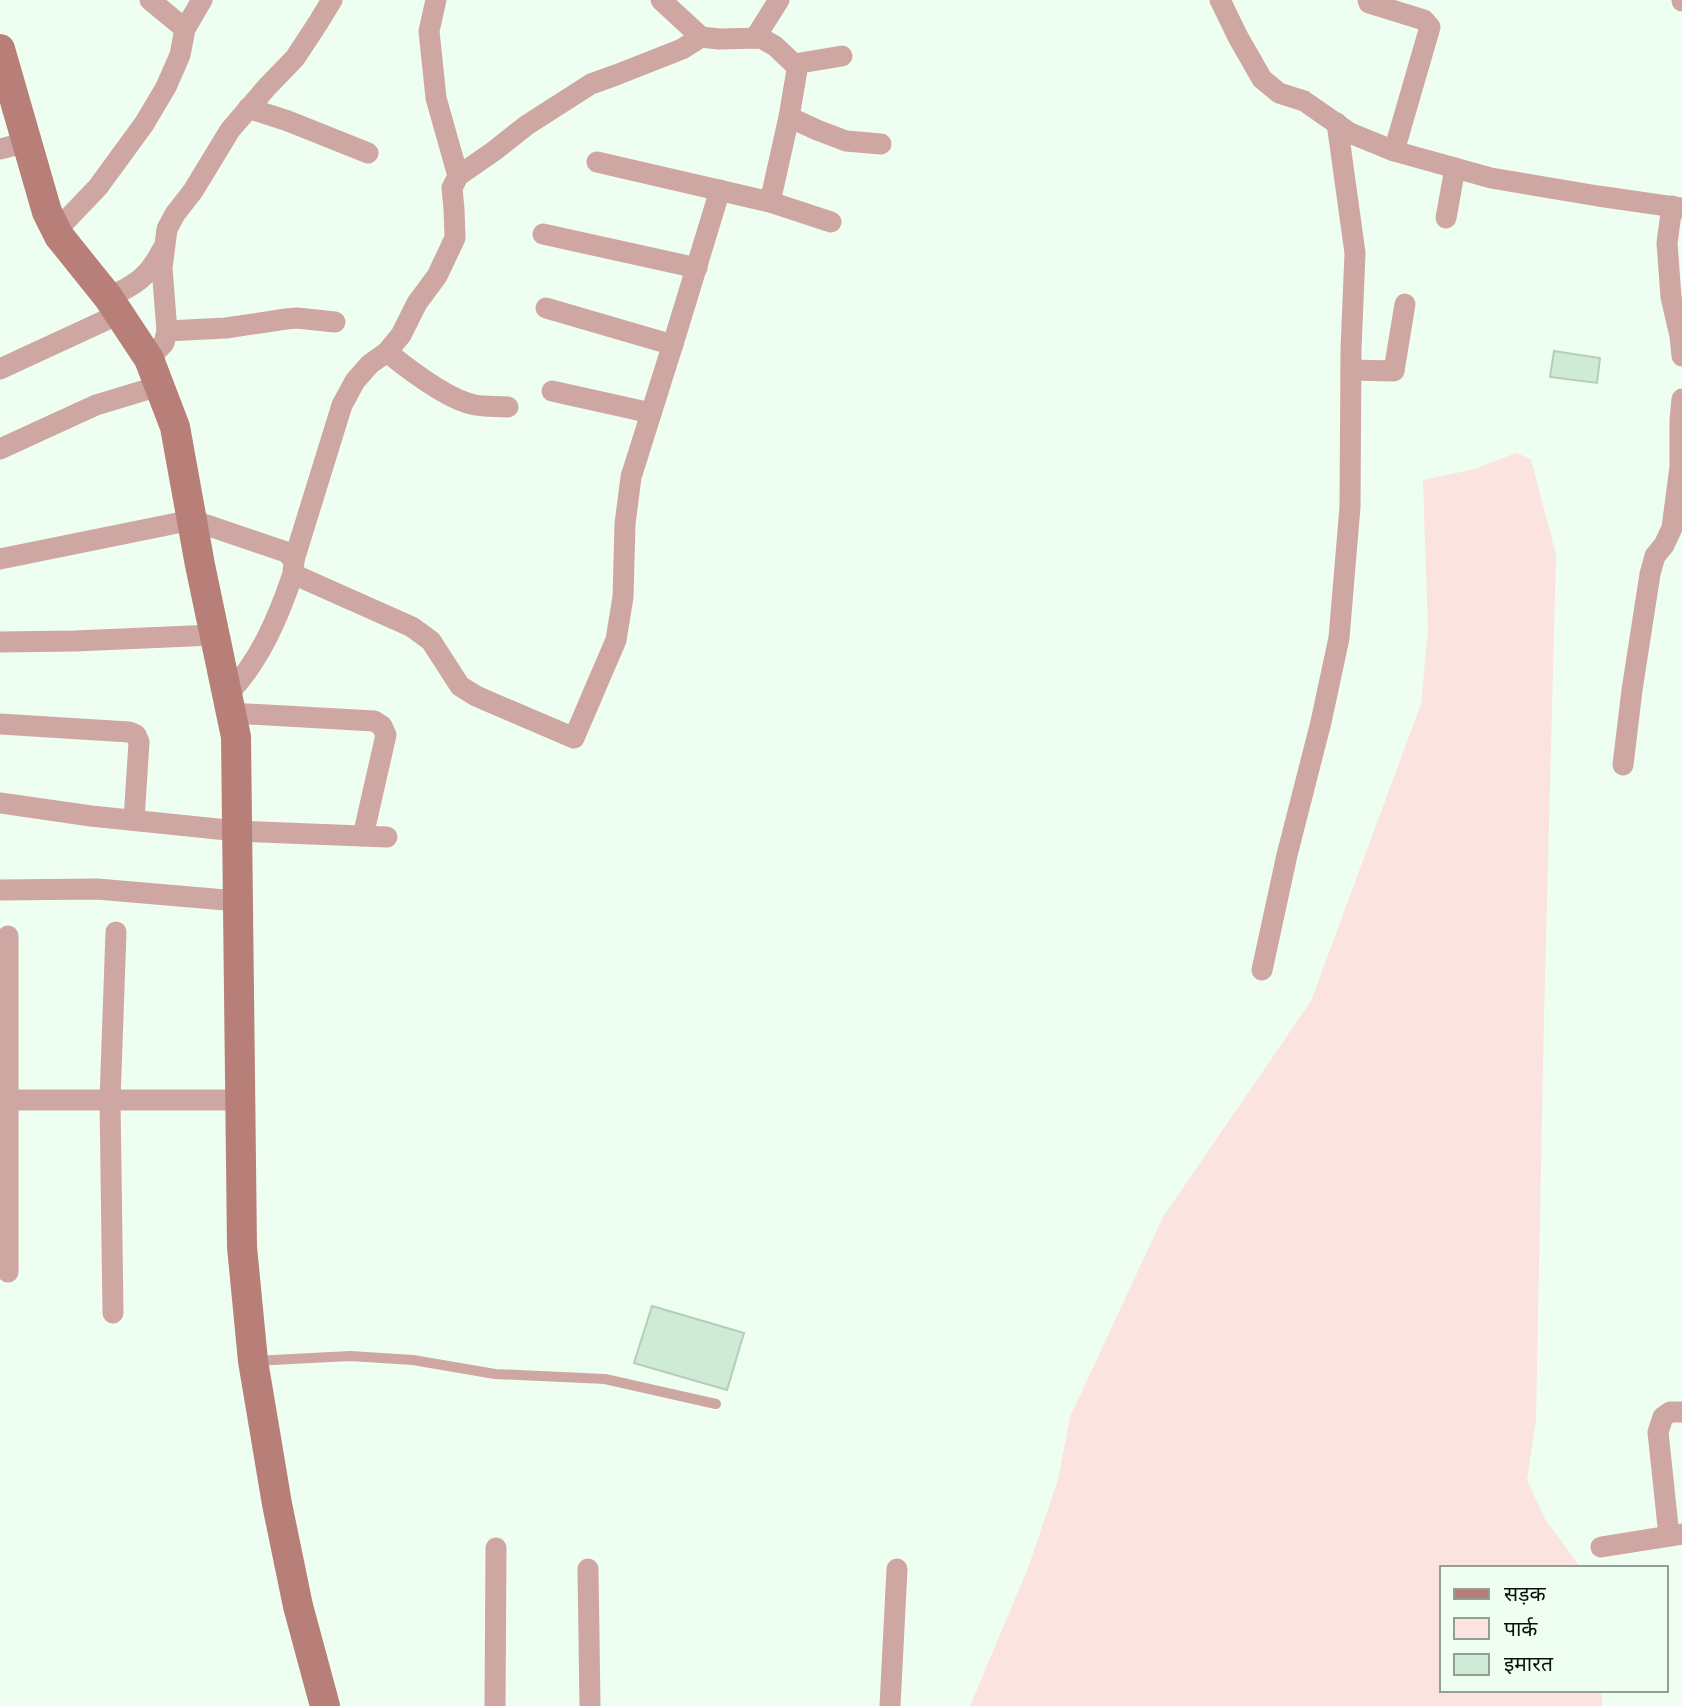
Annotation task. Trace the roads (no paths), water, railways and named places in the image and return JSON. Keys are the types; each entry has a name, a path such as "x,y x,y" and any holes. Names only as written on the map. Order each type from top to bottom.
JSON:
{"street":[{"path":"150,0 184,29"},
{"path":"56,231 98,187 144,124 166,87 180,55 184,29 202,0"},
{"path":"0,449 96,405 154,372 167,331 162,268 167,229 229,130 295,58 332,0"},
{"path":"436,0 429,31 436,99 458,176"},
{"path":"661,0 701,37 761,38 775,46 793,64 842,57"},
{"path":"755,38 779,0"},
{"path":"1220,0 1262,79 1279,93 1304,101 1350,133 1394,151 1491,178 1677,207 1667,243 1671,297 1682,356"},
{"path":"1368,0 1369,3 1424,20 1430,27 1394,151"},
{"path":"229,704 268,636 294,567 342,405 355,381 370,364 387,352 401,335 417,303 437,276 455,237 452,188 458,176 527,125 591,83 682,49 701,37"},
{"path":"0,49 13,146 56,231 113,305 154,372 175,427 236,737 242,1247 253,1361 285,1542 298,1606 325,1706"},
{"path":"770,202 798,64"},
{"path":"248,108 368,153"},
{"path":"789,117 846,141 881,144"},
{"path":"1262,970 1339,638 1350,507 1354,253 1337,123"},
{"path":"597,162 770,202 831,222"},
{"path":"1446,218 1455,168"},
{"path":"0,559 192,520 286,552 294,567 412,627 431,641 460,686 476,696 574,738 616,640 623,597 625,524 631,477 720,190"},
{"path":"543,234 697,268"},
{"path":"0,369 113,305 153,267 164,245"},
{"path":"1351,370 1394,371 1405,304"},
{"path":"547,308 673,345"},
{"path":"167,331 226,328 297,318 335,322"},
{"path":"387,352 439,390 454,397 473,405 508,407"},
{"path":"552,391 651,413"},
{"path":"1623,765 1650,574 1655,556 1672,528 1680,467 1682,399"},
{"path":"0,642 214,635"},
{"path":"229,704 374,721 382,726 386,735 363,836"},
{"path":"0,724 129,732 136,736 139,742 134,820"},
{"path":"0,803 237,831 387,837"},
{"path":"0,890 97,889 237,901"},
{"path":"113,1313 110,1100 116,932"},
{"path":"8,936 4,1100 8,1272"},
{"path":"4,1100 239,1100"},
{"path":"1601,1547 1675,1535 1658,1432 1663,1416 1670,1412 1682,1412"},
{"path":"495,1706 496,1548"},
{"path":"588,1569 590,1706"},
{"path":"890,1706 897,1569"}],"lane":[{"path":"253,1361 350,1356 413,1360 495,1374 605,1379 716,1404"}]}
